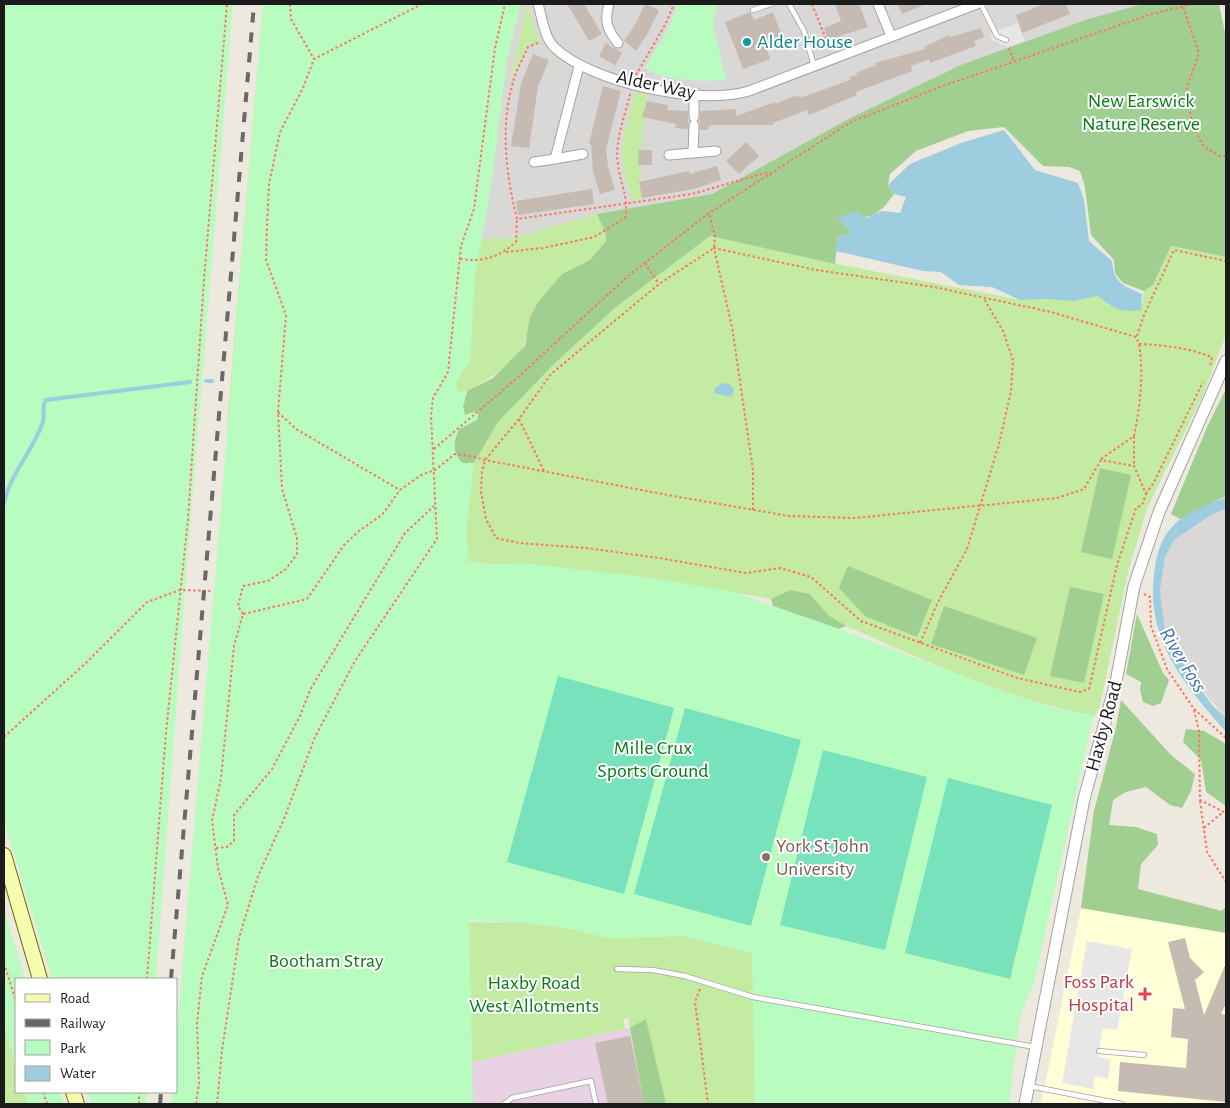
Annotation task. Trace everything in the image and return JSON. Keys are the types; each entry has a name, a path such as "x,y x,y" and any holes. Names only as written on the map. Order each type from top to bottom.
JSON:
{"main road":[{"path":"4,855 40,978"}],"street":[{"name":"Alder Way","path":"538,4 552,46 579,66 633,83 694,96 739,94 977,4"},
{"path":"609,4 605,15 609,31 618,43"},
{"path":"878,4 891,36"},
{"path":"555,159 579,66"},
{"path":"693,153 694,96"},
{"path":"670,155 716,151"},
{"path":"534,162 583,154"},
{"name":"Haxby Road","path":"1025,1104 1084,799 1116,682 1134,586 1159,512 1226,361"}],"lane":[{"path":"753,10 771,4"},
{"path":"789,4 804,31 814,66"},
{"path":"981,4 997,36 1006,40"},
{"path":"617,969 653,970 705,982 753,997 1036,1048"},
{"path":"1099,1051 1144,1055"},
{"path":"504,1104 512,1098 591,1081 596,1104"},
{"path":"1028,1086 1122,1104"}],"path":[{"path":"147,978 166,732 188,520 204,280 228,4"},
{"path":"290,4 291,19 314,59"},
{"path":"196,1104 199,1083 197,1024 202,976 228,905 212,821 221,778 234,646 243,614 238,606 243,586 268,581 286,569 297,554 297,538 282,489 278,412 286,314 266,260 269,184 280,132 303,88 314,59 422,4"},
{"path":"217,1104 222,1050 239,938 258,876 284,819 315,736 356,661 437,539 431,415 433,398 448,372 461,246 474,208 495,48 505,4"},
{"path":"506,252 543,248 594,238 625,218 628,204 617,163 618,142 633,83 640,66 665,25 674,4"},
{"path":"812,4 833,59"},
{"path":"434,449 645,262 710,213 851,122 940,87 1152,14 1190,4"},
{"path":"1226,4 1226,10"},
{"path":"1183,7 1199,52 1186,91 1193,127 1204,147 1220,156 1226,156"},
{"path":"1006,40 1014,62"},
{"path":"628,204 692,194 757,176 770,175"},
{"path":"710,213 715,237 714,248 732,327 754,470 752,510"},
{"path":"460,259 477,261 495,258 506,252 516,242 517,218"},
{"path":"1136,337 1051,312 934,287 816,270 714,248 659,284 551,374 519,419 485,460 481,492 486,519 496,538 519,543 586,548 746,573 780,568 811,577 861,621 1016,678 1080,692 1089,689 1117,565 1136,508 1142,505 1205,377"},
{"path":"1146,494 1134,466 1134,436 1142,358 1136,337 1174,250 1226,261"},
{"path":"645,262 659,284"},
{"path":"920,643 938,602 967,549 999,444 1011,391 1013,360 1004,331 983,298"},
{"path":"1139,344 1169,345 1197,351 1212,357 1209,369"},
{"path":"278,412 296,430 400,490"},
{"path":"519,419 544,471"},
{"path":"243,614 307,599 344,545 358,531 382,515 400,490 421,474 435,470 454,454 788,516 854,518 1057,498 1084,489 1101,460 1134,436"},
{"path":"1101,460 1134,466"},
{"path":"216,848 227,847 234,841 234,815 272,769 300,716 310,690 405,533 435,505"},
{"path":"4,737 87,662 147,602 180,590 213,591"},
{"path":"1145,595 1150,597 1151,626 1167,669 1194,709 1226,738"},
{"path":"1194,709 1199,731 1200,800 1207,852 1226,882"},
{"path":"1200,800 1225,813 1204,828"},
{"path":"4,964 15,999"},
{"path":"705,982 698,992 695,1002 708,1104"}],"shaded area":[{"path":"521,4 1143,4 1088,19 963,64 852,117 712,194 597,214 512,238 481,240 491,186 507,59"},
{"path":"1018,23 1025,41 1008,47 992,40 990,35 995,31"},
{"path":"1226,509 1226,718 1193,679 1162,623 1160,591 1165,557 1174,540 1211,515"},
{"name":"Foss Park Hospital","path":"1081,908 1226,933 1226,1104 1041,1104"},
{"path":"1087,941 1132,949 1117,1030 1103,1028 1098,1057 1111,1060 1108,1079 1095,1076 1093,1089 1062,1083"},
{"path":"630,1028 644,1104 473,1104 471,1062"}],"green space":[{"path":"4,4 233,4 185,590 156,978 52,978 4,821"},
{"name":"Haxby Road West Allotments","path":"263,4 521,4 507,59 491,186 481,239 512,238 597,214 606,234 606,241 590,260 562,274 526,337 523,346 511,362 484,382 467,391 474,463 498,422 553,365 616,307 710,236 817,260 1020,300 1074,301 1098,296 1110,306 1141,310 1144,291 1153,285 1171,246 1226,257 1226,335 1202,397 1147,508 1128,572 1100,706 1095,716 1030,700 937,666 846,626 828,615 810,594 790,590 771,599 644,577 468,562 473,854 468,922 529,923 571,929 609,938 683,936 753,953 755,1104 666,1104 646,1020 630,1028 628,1018 623,1020 625,1029 471,1062 473,1104 227,425"},
{"path":"263,4 521,4 507,59 491,186 475,276 470,363 463,369 455,386 459,392 467,391 463,407 465,415 479,411 477,420 459,429 454,447 456,455 462,463 474,463 467,524 468,561 493,565 523,563 644,577 726,590 839,629 997,689 1054,708 1095,716 1092,721 1035,979 1020,1017 1009,1104 755,1104 752,953 683,936 609,938 571,929 529,923 469,920 473,1104 171,1104 172,1093 178,1093 178,1018"},
{"path":"527,4 539,41 527,46 510,83"},
{"path":"678,4 717,4 713,24 726,80 696,81 673,78 662,76 645,68 668,29"},
{"name":"New Earswick Nature Reserve","path":"1143,4 1219,4 1226,37 1226,257 1171,246 1153,285 1144,291 1123,283 1115,273 1114,260 1091,235 1085,187 1080,171 1069,167 1043,166 1004,127 968,131 916,151 890,174 888,185 894,194 876,213 857,218 838,217 852,232 838,237 835,264 710,236 616,307 553,365 498,422 474,463 462,463 456,455 454,447 459,429 476,420 474,412 465,415 463,407 467,391 493,378 525,346 530,317 538,302 562,274 590,260 606,241 606,234 597,214 712,194 852,117 963,64 1088,19"},
{"path":"635,92 648,95 639,160 643,200 633,200 631,198 622,162 622,142"},
{"path":"1226,389 1226,496 1180,519 1171,514 1207,427"},
{"path":"1100,468 1131,475 1112,559 1081,552"},
{"path":"848,566 932,600 917,637 865,616 839,588"},
{"path":"1070,587 1104,594 1084,683 1050,676"},
{"path":"790,590 810,594 828,615 846,626 839,629 773,606 771,599"},
{"path":"944,606 1037,638 1024,675 931,644"},
{"path":"1137,614 1163,673 1169,680 1161,703 1153,706 1143,702 1140,690 1141,682 1126,674"},
{"name":"Mille Crux Sports Ground","path":"558,676 674,708 624,894 507,862"},
{"path":"1121,700 1171,755 1195,774 1191,791 1182,808 1170,805 1146,787 1126,792 1113,800 1109,825 1136,827 1157,834 1158,845 1141,864 1138,889 1222,911 1226,906 1226,933 1081,908 1094,811 1116,727"},
{"path":"685,708 801,740 751,926 634,894"},
{"path":"1186,729 1204,731 1226,744 1226,806 1206,792 1201,760 1183,742"},
{"path":"823,750 927,777 885,950 780,925"},
{"path":"948,778 1052,805 1010,979 905,953"},
{"path":"4,910 25,978 15,978 15,1093 60,1093 64,1104 4,1104"},
{"path":"4,910 25,978 15,978 15,1063 4,1025"},
{"path":"646,1019 666,1104 644,1104 630,1028"},
{"path":"24,1093 60,1093 64,1104 28,1104"},
{"path":"87,1093 147,1093 146,1104 91,1104"}],"water":[{"path":"1004,130 1035,170 1078,183 1084,200 1089,241 1112,261 1115,275 1121,283 1142,294 1141,310 1128,311 1118,309 1098,296 1074,301 1020,300 992,287 959,285 941,272 923,271 836,251 838,237 852,232 837,217 856,212 867,218 882,211 900,213 906,197 894,194 888,185 910,164 961,143"},
{"path":"723,383 729,384 734,389 732,397 714,393 714,389"},
{"path":"1226,497 1226,509 1211,515 1174,540 1165,557 1160,591 1165,633 1193,679 1213,706 1226,718 1226,732 1196,697 1172,661 1162,641 1156,621 1153,599 1157,555 1169,531 1185,516"}],"building":[{"path":"567,4 584,4 602,34 589,41"},
{"path":"645,4 659,10 648,33 636,51 624,41 636,23"},
{"path":"835,4 859,4 868,27 828,40 824,28 841,21"},
{"path":"898,4 926,4 902,14"},
{"path":"1045,4 1066,4 1070,14 1022,33 1016,15"},
{"name":"Alder House","path":"750,12 754,20 773,12 784,40 766,47 770,59 743,69 725,22"},
{"path":"981,28 984,37 974,41 976,46 930,63 929,59 911,66 912,71 856,92 857,95 809,115 807,110 773,123 774,125 709,125 708,130 700,130 700,111 736,109 736,116 795,96 803,97 850,80 849,77 876,65 875,63 925,49 924,47 949,35 950,37"},
{"path":"606,43 622,53 615,65 599,56"},
{"path":"533,54 549,60 538,87 529,148 511,146 521,83"},
{"path":"603,86 621,91 606,149 608,166 615,190 600,194 593,172 591,144 589,144"},
{"path":"647,101 668,105 667,110 688,111 688,129 675,128 676,124 642,117"},
{"path":"746,142 759,156 739,174 726,161"},
{"path":"639,150 652,150 652,165 638,165"},
{"path":"717,166 721,180 693,189 642,198 639,182 689,171 690,174"},
{"path":"592,189 594,204 518,215 516,201"},
{"path":"1185,938 1190,958 1204,972 1195,980 1204,1015 1226,963 1226,1004 1221,1014 1226,1015 1226,1102 1118,1091 1120,1062 1186,1068 1188,1039 1171,1037 1173,1008 1185,1009 1168,942"},
{"path":"630,1036 644,1104 608,1104 595,1043"}],"waterway":[{"path":"206,381 212,381"},
{"path":"4,503 11,482 39,433 43,422 46,400 190,382"}],"railway":[{"path":"171,978 254,4"},
{"path":"160,1104 161,1093"}],"place":[{"name":"Alder House","path":"747,42"},
{"name":"York St John University","path":"766,857"},
{"name":"Foss Park Hospital","path":"1145,994"}],"water label":[{"name":"River Foss","path":"1183,660"}],"park label":[{"name":"Bootham Stray","path":"326,961"}]}
